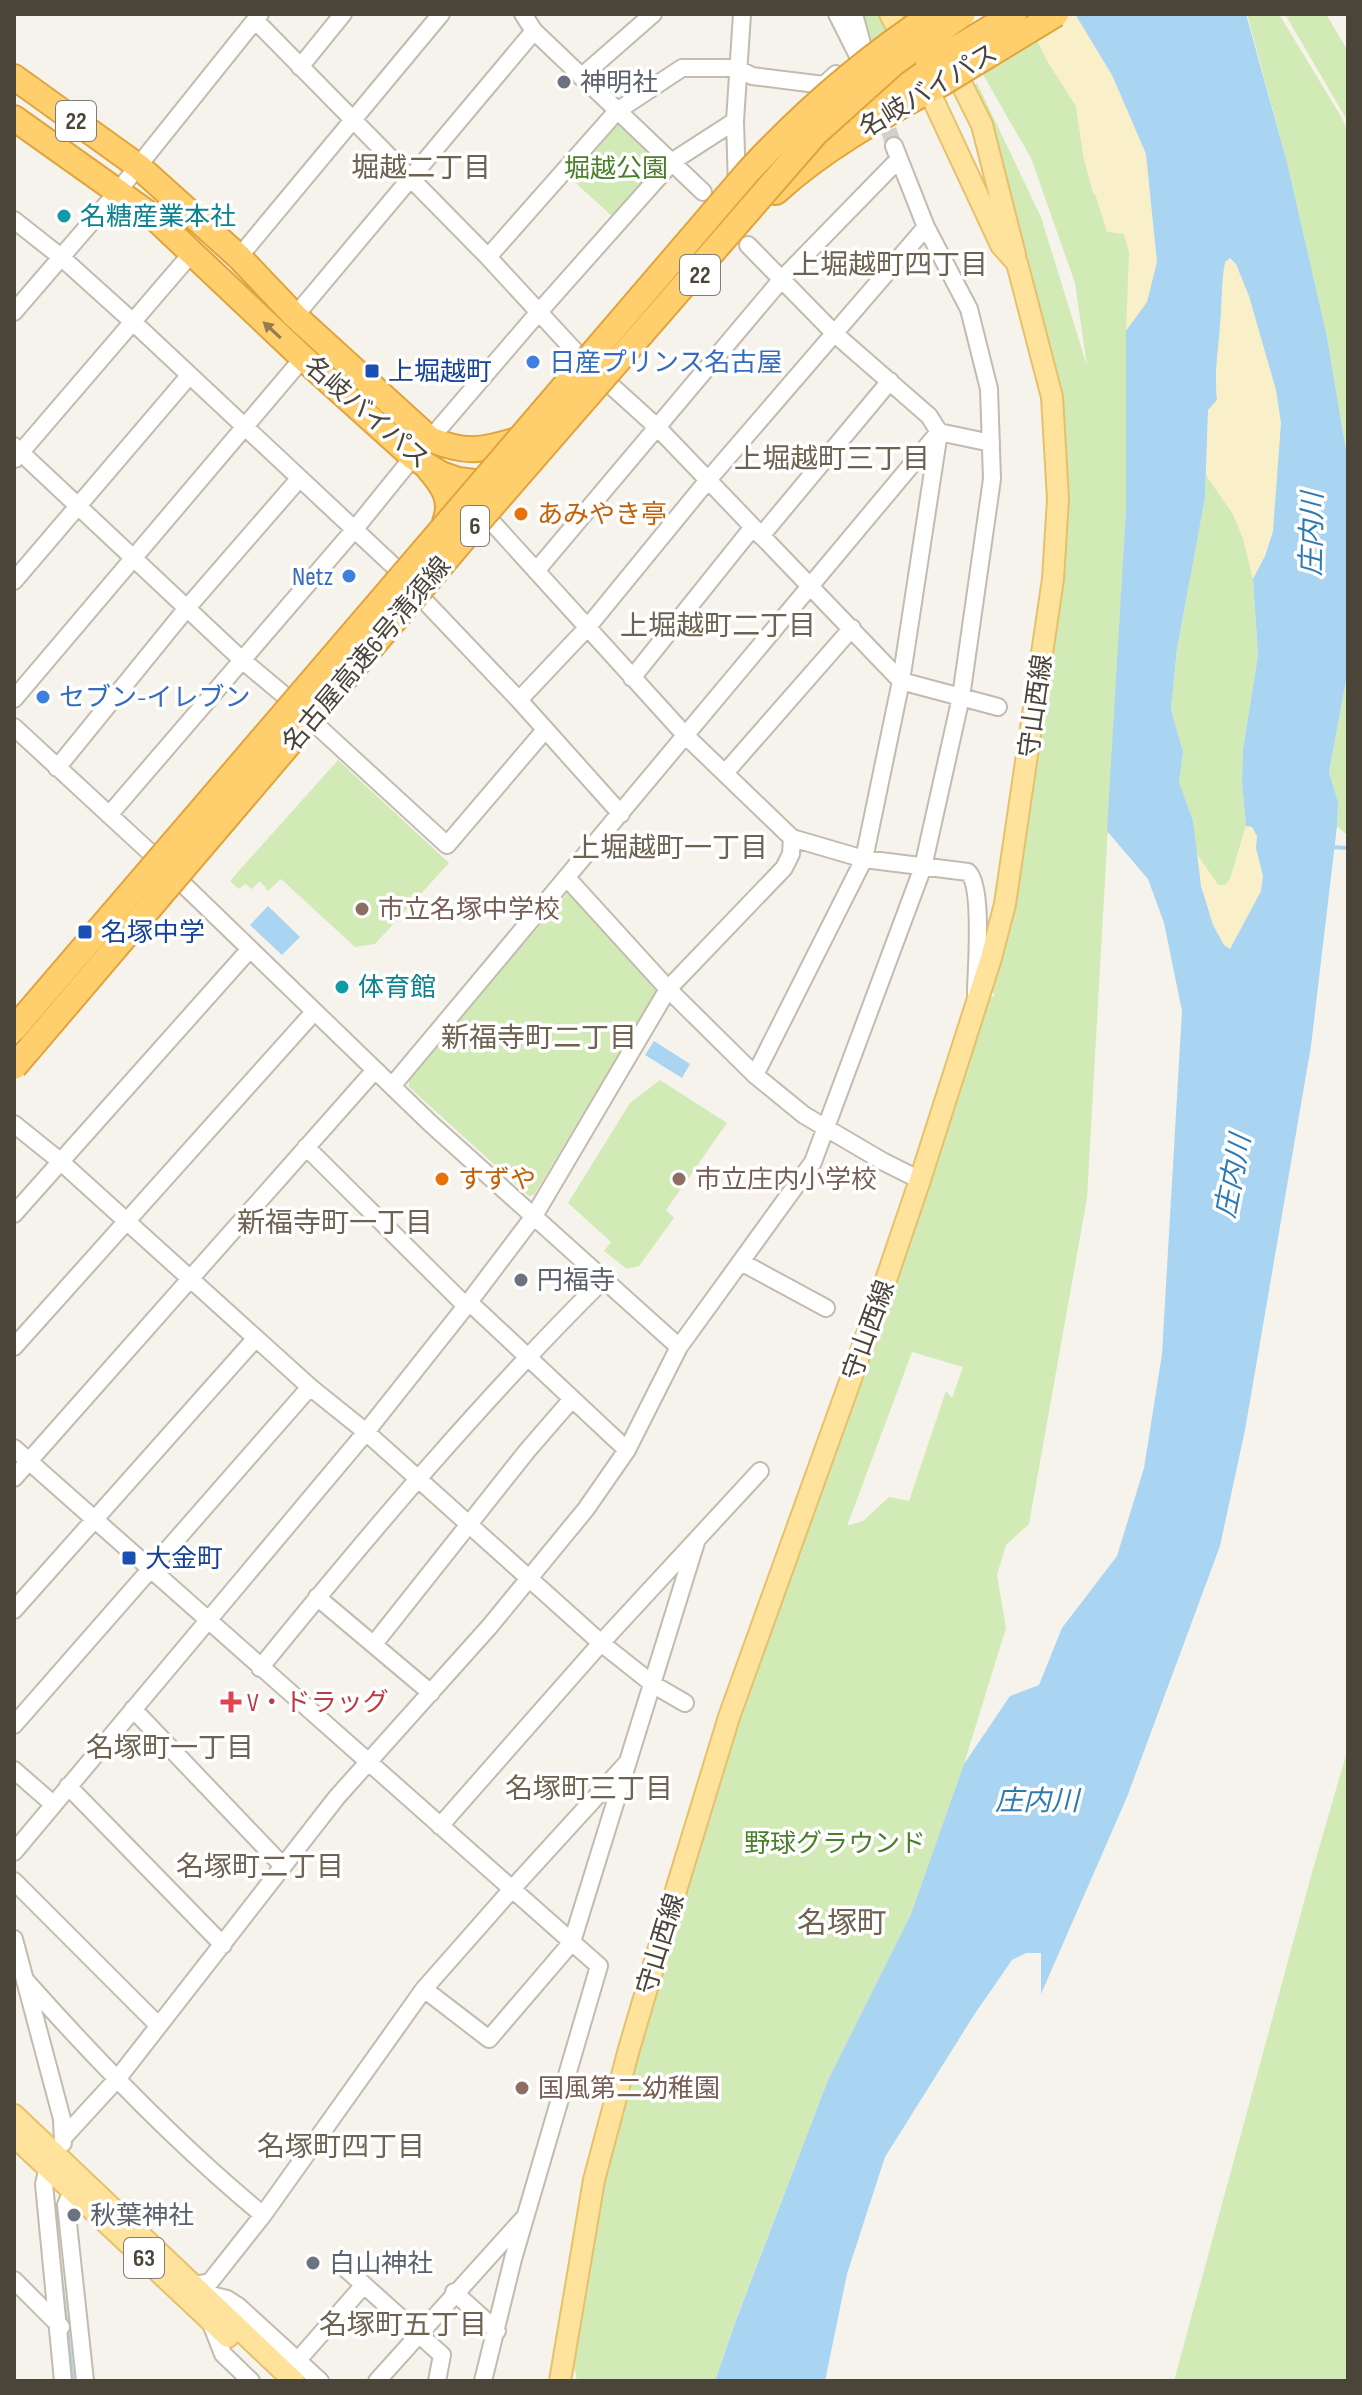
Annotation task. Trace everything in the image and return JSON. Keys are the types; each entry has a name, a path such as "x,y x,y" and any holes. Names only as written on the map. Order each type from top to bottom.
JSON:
{"highway":[{"name":"名古屋高速6号清須線","path":"14,1028 774,143 847,75 933,14"},
{"name":"名古屋高速6号清須線","path":"14,1066 826,123 894,63 963,14"},
{"name":"名岐バイパス","path":"14,118 156,219 303,358 420,462 468,500 523,472 607,383 751,216 803,167 1014,14"},
{"name":"名岐バイパス","path":"14,77 138,166 239,257 295,316 430,439 454,449 476,451 517,440 713,209 803,139 1056,14"},
{"path":"468,500 517,440"},
{"path":"14,1066 131,916 351,653 497,488 545,450"},
{"path":"14,1046 162,853"}],"main road":[{"name":"守山西線","path":"890,14 929,77 1001,245 1017,263"},
{"name":"守山西線","path":"560,2381 594,2180 663,1931 729,1717 874,1315 976,1008 1005,904 1015,845 1053,579 1058,499 1052,397 982,125 924,14"},
{"name":"63","path":"14,2115 55,2164 72,2191 274,2381"},
{"name":"63","path":"14,2136 55,2164 199,2289 294,2381"}],"street":[{"path":"300,67 343,14"},
{"path":"239,257 441,14"},
{"path":"523,14 534,31 703,192"},
{"path":"581,77 653,14"},
{"path":"737,189 735,121 742,14"},
{"path":"837,14 874,86"},
{"path":"854,14 861,58"},
{"path":"14,312 119,190 258,17 300,67 488,257 584,361 658,428 901,681 998,707"},
{"path":"295,316 534,31"},
{"path":"488,257 617,111 682,68 737,68 752,76 824,85 861,58"},
{"path":"430,439 673,161 735,121"},
{"path":"63,2138 118,2078 337,1797 431,1693 586,1509 627,1450 679,1347 813,1162 923,867 961,697 992,479 989,389 969,309 926,227 897,153 781,280 536,571"},
{"path":"14,220 61,257 133,322 401,573"},
{"path":"519,700 587,628 708,480 926,227"},
{"path":"748,245 835,334 929,416 939,432 901,681 864,859 755,1075"},
{"path":"191,254 16,453 79,505 242,660 291,701"},
{"path":"14,699 303,358"},
{"path":"14,581 189,376"},
{"path":"632,678 890,381"},
{"path":"374,389 468,500 632,678 686,736 792,838 864,859 968,872 972,876 977,894 976,1008"},
{"path":"939,432 991,443"},
{"path":"392,1086 939,432"},
{"path":"162,853 401,573 468,500 545,450"},
{"path":"109,815 354,530 420,462"},
{"path":"57,768 187,608 299,479"},
{"path":"14,1079 464,541 468,500"},
{"path":"419,595 621,814"},
{"path":"725,773 852,628"},
{"path":"312,721 447,845 545,730"},
{"path":"14,727 109,815 162,853 181,883 314,1012 679,1347"},
{"path":"14,1852 366,1432 467,1304 534,1216 668,989 784,868 791,854 792,838"},
{"path":"567,878 668,989 755,1075 826,1128 920,1180"},
{"path":"14,1214 250,949"},
{"path":"14,1347 314,1012"},
{"path":"14,1478 375,1070"},
{"path":"14,1124 60,1161 310,1387 366,1432 601,1643 654,1685 685,1703"},
{"path":"306,1147 467,1304 627,1450"},
{"path":"741,1262 826,1308"},
{"path":"260,1668 317,1597 526,1356 604,1279"},
{"path":"14,1610 256,1338"},
{"path":"14,1725 310,1387"},
{"path":"374,1644 572,1399"},
{"path":"14,1448 599,1966 526,2215 483,2381"},
{"path":"440,1826 601,1643 760,1471"},
{"path":"424,1989 489,2039 572,1942 697,1539"},
{"path":"317,1597 431,1693"},
{"path":"133,1709 282,1865"},
{"path":"199,2289 210,2282 263,2215 424,1989 626,1764"},
{"path":"14,1770 53,1804"},
{"path":"68,1786 223,1945"},
{"path":"14,1881 158,2025"},
{"path":"14,1939 62,2119 63,2138 55,2164 44,2184 68,2333 85,2381"},
{"path":"26,1981 118,2078 225,2183 263,2215"},
{"path":"63,2381 68,2333 66,2205 72,2191"},
{"path":"377,2381 526,2215"},
{"path":"344,2267 442,2355 437,2381"},
{"path":"14,2280 68,2333"},
{"path":"298,2360 363,2286"},
{"path":"199,2289 238,2306 320,2381"},
{"path":"454,2292 497,2331"},
{"path":"210,2320 223,2354 251,2381"}],"green space":[{"path":"838,14 921,14 866,58"},
{"path":"1247,14 1279,14 1348,133 1348,462 1327,337 1288,166"},
{"path":"1285,14 1326,14 1348,51 1348,122"},
{"name":"野球グラウンド","path":"1037,39 1076,106 1084,159 1093,192 1124,233 1129,252 1126,508 1087,1198 1029,1524 1006,1545 997,1575 1006,1628 964,1764 911,1914 828,2080 715,2381 577,2381 575,2369 564,2381 629,2049 976,1008 995,995 988,987 1005,932 1030,815 1056,639 1065,525 1061,417 970,87 977,83 1041,217 1087,366 1075,283 1031,158 981,71","holes":["912,1352 963,1367 952,1398 946,1391 909,1501 889,1497 863,1521 847,1526"]},
{"name":"堀越公園","path":"622,117 663,160 613,217 569,177"},
{"path":"1206,475 1233,514 1243,538 1253,579 1258,655 1243,749 1246,826 1230,879 1225,885 1218,885 1196,853 1193,821 1179,782 1183,752 1171,709 1177,649 1205,498"},
{"path":"1348,670 1347,835 1337,826 1338,802 1329,772"},
{"path":"338,760 449,863 375,944 355,947 281,879 268,891 260,881 252,889 245,884 239,889 230,881"},
{"path":"572,888 661,984 534,1195 529,1196 409,1087 409,1078"},
{"path":"660,1080 727,1123 666,1210 674,1218 639,1266 627,1269 604,1251 611,1242 568,1203 630,1103"},
{"path":"1348,1748 1348,2381 1174,2381 1311,1876"}],"sand":[{"path":"1025,14 1075,14 1112,75 1146,154 1157,262 1147,302 1126,331 1129,252 1124,234 1107,232 1084,159 1076,106 1046,59"},
{"path":"1230,258 1240,271 1267,356 1282,438 1276,512 1271,536 1253,579 1243,538 1233,514 1206,475 1208,410 1217,400 1214,371 1223,274 1225,262"},
{"path":"1246,826 1252,827 1257,836 1256,848 1263,876 1261,890 1230,949 1211,920 1196,853 1218,885 1225,885 1231,879"}],"water":[{"name":"庄内川","path":"1075,14 1246,14 1288,166 1327,337 1348,462 1348,670 1329,772 1338,802 1337,826 1311,1046 1245,1430 1220,1546 1127,1797 1041,1994 1041,1953 1026,1953 1012,1960 885,2157 847,2274 825,2381 715,2381 828,2080 911,1914 964,1764 1010,1696 1039,1685 1062,1628 1117,1556 1144,1468 1162,1354 1182,1011 1164,923 1148,879 1107,831 1126,508 1126,331 1147,302 1157,262 1146,154 1112,75","holes":["1230,258 1236,264 1249,296 1276,390 1281,423 1273,531 1253,579 1258,655 1243,749 1246,826 1252,827 1257,836 1256,848 1263,876 1261,891 1230,949 1224,945 1213,925 1201,886 1193,821 1179,782 1183,752 1171,709 1177,649 1205,498 1208,410 1217,400 1216,371 1225,262"]},
{"path":"268,906 300,937 282,955 250,925"},
{"path":"654,1041 690,1064 682,1078 645,1055"}],"waterway":[{"path":"1330,847 1348,848"},
{"path":"60,2268 73,2381"}],"tunnel":[{"path":"881,107 894,146"}],"place":[{"name":"神明社","path":"564,82"},
{"name":"名糖産業本社","path":"64,216"},
{"name":"日産プリンス名古屋","path":"533,362"},
{"name":"上堀越町","path":"372,371"},
{"name":"あみやき亭","path":"521,514"},
{"name":"Netz","path":"349,576"},
{"name":"セブン-イレブン","path":"43,697"},
{"name":"市立名塚中学校","path":"362,909"},
{"name":"名塚中学","path":"85,932"},
{"name":"体育館","path":"342,987"},
{"name":"すずや","path":"442,1179"},
{"name":"市立庄内小学校","path":"679,1179"},
{"name":"円福寺","path":"521,1280"},
{"name":"大金町","path":"129,1558"},
{"name":"V・ドラッグ","path":"231,1702"},
{"name":"国風第二幼稚園","path":"522,2088"},
{"name":"秋葉神社","path":"74,2215"},
{"name":"白山神社","path":"313,2263"}],"district":[{"name":"堀越二丁目","path":"421,167"},
{"name":"上堀越町四丁目","path":"890,264"},
{"name":"上堀越町三丁目","path":"832,458"},
{"name":"上堀越町二丁目","path":"718,625"},
{"name":"上堀越町一丁目","path":"670,847"},
{"name":"新福寺町二丁目","path":"539,1037"},
{"name":"新福寺町一丁目","path":"335,1222"},
{"name":"名塚町一丁目","path":"170,1747"},
{"name":"名塚町三丁目","path":"589,1788"},
{"name":"名塚町二丁目","path":"260,1866"},
{"name":"名塚町","path":"842,1923"},
{"name":"名塚町四丁目","path":"341,2146"},
{"name":"名塚町五丁目","path":"403,2324"}]}
